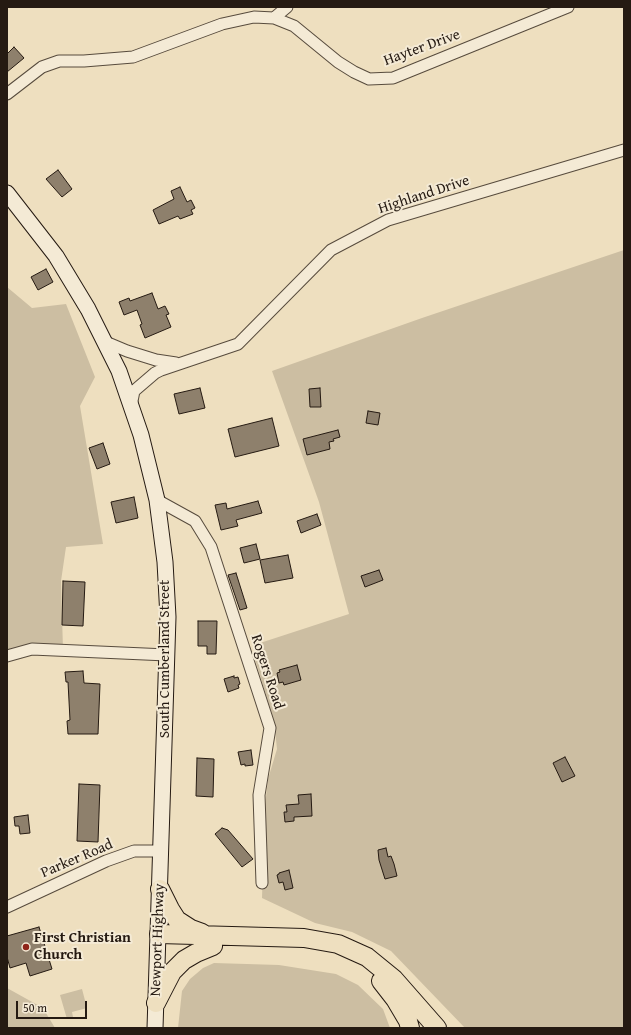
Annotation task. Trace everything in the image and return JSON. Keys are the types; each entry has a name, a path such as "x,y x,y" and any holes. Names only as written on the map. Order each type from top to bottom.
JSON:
{"highway":[{"path":"160,889 177,920 211,941 304,938 338,944 367,956 394,979 436,1028"},
{"path":"158,939 211,941 309,950 336,955 362,966 380,981 395,999 408,1021 410,1028"},
{"path":"156,1003 172,972 184,960 211,941"}],"main road":[{"name":"South Cumberland Street","path":"7,193 56,256 88,308 118,371 131,406 141,436 157,500 167,592 168,617 161,851"},
{"name":"Newport Highway","path":"155,1028 161,851"}],"street":[{"path":"274,18 287,7"},
{"name":"Hayter Drive","path":"7,94 42,67 59,61 84,61 133,57 222,24 254,17 274,18 294,26 338,62 369,79 393,78 568,7"},
{"name":"Highland Drive","path":"131,406 132,396 138,387 155,373 238,344 331,250 388,220 624,150"},
{"path":"103,339 108,343 127,351 156,360 179,364"},
{"name":"Rogers Road","path":"157,500 195,521 211,547 270,728 259,795 262,883"},
{"path":"7,656 32,649 167,655"},
{"name":"Parker Road","path":"7,907 106,861 134,851 161,851"}],"shaded area":[{"path":"624,250 624,1028 465,1028 391,951 352,932 315,923 262,898 265,806 268,779 277,749 274,721 253,653 257,644 349,614 319,502 272,371 422,318"},
{"path":"7,287 32,308 66,304 95,377 80,406 103,544 66,547 61,581 63,650 7,656"},
{"path":"214,963 279,965 336,974 358,985 383,1009 390,1028 178,1028 182,991 190,979 203,968"},
{"path":"7,988 43,1008 55,1028 7,1028"},
{"path":"82,989 87,1008 72,1012 73,1017 67,1019 60,995"}],"building":[{"path":"14,47 24,58 7,72 7,54"},
{"path":"58,170 72,189 62,197 46,179"},
{"path":"180,187 187,202 191,200 195,208 191,210 193,214 180,219 178,216 159,224 153,210 174,199 171,191"},
{"path":"46,269 53,282 38,290 31,277"},
{"path":"152,293 158,309 165,306 169,314 166,315 171,327 145,338 140,325 142,324 137,310 124,315 119,302 129,298 130,301"},
{"path":"200,388 205,408 179,414 174,394"},
{"path":"320,388 321,407 310,407 309,389"},
{"path":"368,411 380,413 378,425 366,423"},
{"path":"272,418 279,446 235,457 228,429"},
{"path":"338,430 340,437 329,442 330,449 307,455 303,439"},
{"path":"103,443 110,464 97,469 89,448"},
{"path":"134,497 138,518 116,523 111,502"},
{"path":"258,501 262,513 236,520 238,526 221,530 215,505 226,503 227,509"},
{"path":"317,514 321,525 301,533 297,521"},
{"path":"256,544 260,559 244,563 240,548"},
{"path":"288,555 293,578 265,583 260,560"},
{"path":"379,570 383,580 365,587 361,576"},
{"path":"236,573 247,608 240,610 228,575"},
{"path":"63,581 85,582 83,626 62,625"},
{"path":"198,621 217,621 216,654 207,654 207,646 198,646"},
{"path":"297,665 301,680 284,685 283,682 279,683 277,673 280,672 279,670"},
{"path":"83,671 84,683 100,684 98,734 68,734 67,721 70,720 68,682 66,682 65,672"},
{"path":"234,676 234,678 238,677 240,684 238,685 239,688 228,692 224,679"},
{"path":"251,750 253,765 241,765 238,752"},
{"path":"565,757 575,776 562,782 553,763"},
{"path":"197,758 214,759 213,797 196,796"},
{"path":"79,784 100,785 98,842 77,841"},
{"path":"311,794 312,816 294,817 294,821 285,822 284,812 287,812 286,805 299,804 298,795"},
{"path":"28,815 30,833 20,834 19,826 15,826 14,817"},
{"path":"222,828 228,830 253,859 242,867 215,834"},
{"path":"386,848 388,857 391,856 397,876 385,879 379,860 378,850"},
{"path":"289,870 293,888 285,890 283,882 279,883 277,875"},
{"name":"First Christian Church","path":"39,927 52,969 30,976 26,963 10,968 7,957 7,936"}],"place":[{"name":"First Christian Church","path":"26,947"}]}
